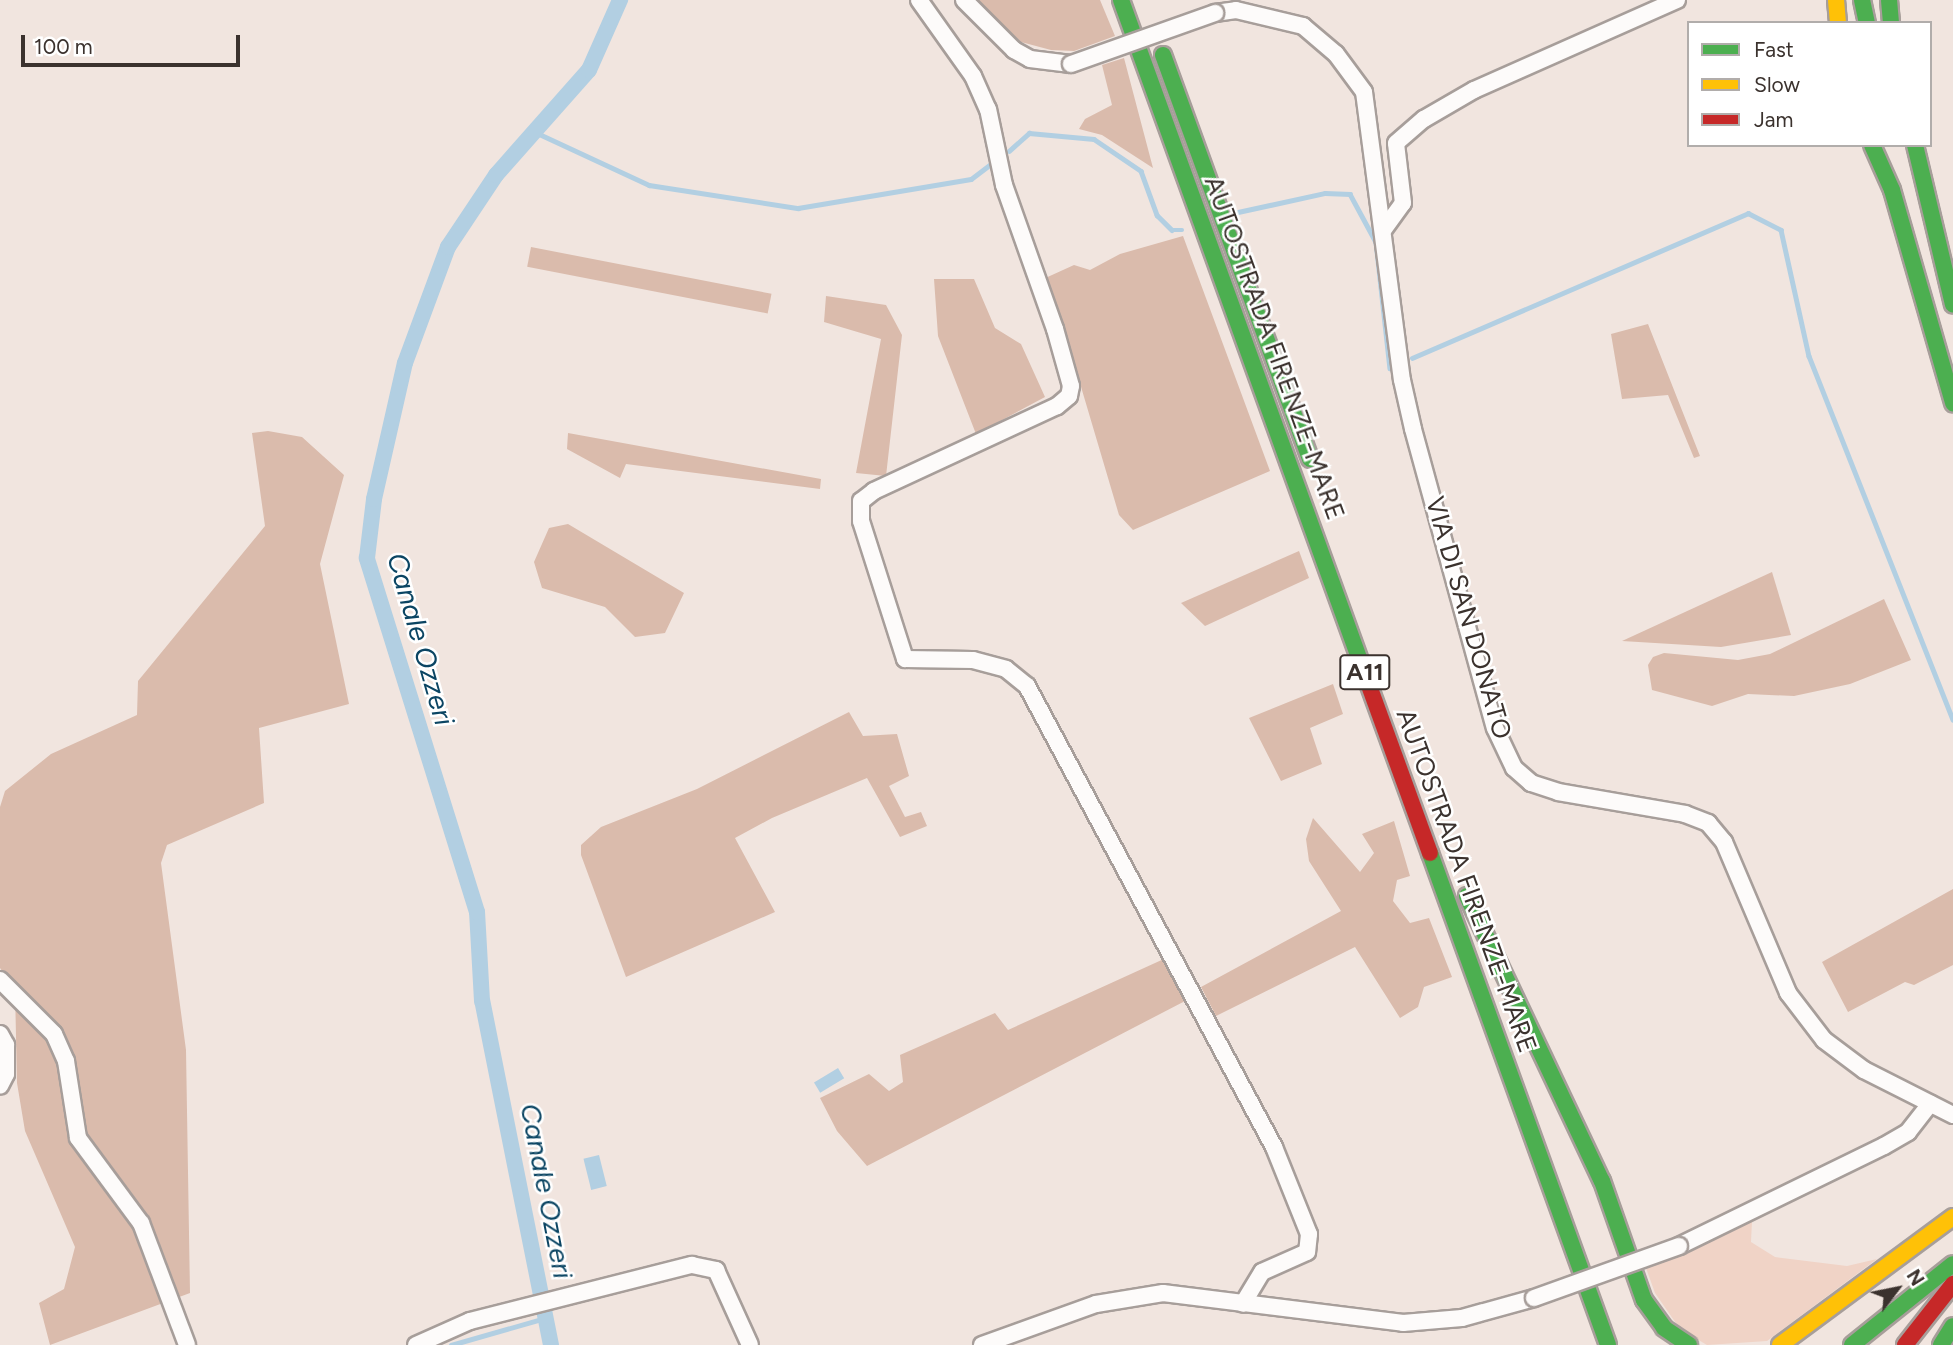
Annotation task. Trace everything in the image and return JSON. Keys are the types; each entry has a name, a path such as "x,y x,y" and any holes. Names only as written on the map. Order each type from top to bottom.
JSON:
{"highway":[{"name":"AUTOSTRADA FIRENZE-MARE","path":"1121,0 1608,1345"},
{"path":"1836,0 1838,21"},
{"path":"1862,0 1867,21"},
{"path":"1882,0 1888,21"},
{"path":"1889,0 1889,21"},
{"name":"AUTOSTRADA FIRENZE-MARE","path":"1148,13 1315,476"},
{"path":"1873,147 1892,190 1953,401"},
{"path":"1915,147 1953,305"},
{"path":"1898,158 1953,401"},
{"name":"AUTOSTRADA FIRENZE-MARE","path":"1532,1076 1464,890 1602,1181 1644,1300 1664,1328 1689,1345"},
{"path":"1780,1345 1953,1217"},
{"path":"1923,1261 1953,1234"},
{"path":"1598,1256 1612,1294"},
{"path":"1853,1345 1953,1264"},
{"path":"1905,1345 1953,1284"},
{"path":"1941,1345 1953,1326"}],"street":[{"path":"919,0 973,76 988,109 1004,185 1055,328 1071,386 1069,396 1057,406 874,491 860,501 861,521 905,659 973,660 1006,669 1027,686 1274,1147 1309,1234 1307,1252 1262,1272 1243,1304"},
{"name":"VIA DI SAN DONATO","path":"964,0 991,30 1030,59 1071,64 1215,13 1236,10 1303,26 1336,54 1364,92 1413,429 1495,728 1514,768 1531,783 1558,792 1685,814 1708,823 1724,842 1788,993 1824,1040 1864,1070 1953,1115"},
{"path":"1384,229 1403,203 1396,143 1424,119 1474,90 1676,0"},
{"path":"0,980 54,1034 66,1061 78,1138 141,1223 187,1345"},
{"path":"0,1034 6,1045 6,1074 0,1086"},
{"path":"982,1345 1097,1304 1163,1293 1403,1323 1462,1318 1534,1298 1679,1246 1884,1146 1908,1132 1930,1104"},
{"path":"416,1345 470,1321 692,1265 716,1270 750,1345"}],"shaded area":[{"path":"976,0 1100,0 1115,36 1074,51 1051,50 1021,42"},
{"path":"1124,58 1153,168 1102,135 1079,129 1085,119 1112,105 1102,65"},
{"path":"1183,236 1270,471 1133,530 1119,515 1079,380 1041,280 1074,265 1090,270 1120,254"},
{"path":"531,247 771,294 768,313 527,267"},
{"path":"934,279 974,279 995,328 1021,344 1045,397 976,434 938,336"},
{"path":"826,296 886,305 902,335 886,476 856,473 881,339 824,322"},
{"path":"1648,324 1700,456 1694,458 1668,395 1622,399 1611,334"},
{"path":"268,431 302,437 344,475 320,564 349,704 259,728 264,803 167,845 161,863 186,1050 190,1293 50,1345 39,1303 64,1289 75,1247 25,1131 17,1083 15,990 0,968 0,807 5,791 51,754 137,715 138,681 265,526 252,433"},
{"path":"568,433 821,479 820,489 626,464 620,478 567,449"},
{"path":"568,524 684,593 665,633 635,637 605,607 542,588 534,562 549,528"},
{"path":"1299,551 1309,578 1205,626 1181,603"},
{"path":"1772,572 1791,635 1721,647 1622,641"},
{"path":"1884,599 1911,660 1850,684 1794,696 1748,694 1712,706 1652,690 1648,665 1653,657 1664,653 1738,660 1770,654"},
{"path":"1333,684 1343,714 1310,728 1322,764 1281,781 1249,718"},
{"path":"849,712 863,736 897,734 909,776 889,786 905,817 921,812 927,826 900,837 867,778 772,818 735,838 775,912 626,977 581,855 581,845 601,827 697,789"},
{"path":"1313,818 1360,872 1374,853 1362,834 1394,821 1410,876 1397,880 1393,901 1410,923 1429,918 1452,977 1424,987 1418,1007 1400,1018 1355,947 1216,1016 1201,987 1341,911 1309,861 1306,839"},
{"path":"1953,889 1953,965 1914,985 1905,982 1848,1012 1822,962"},
{"path":"1166,958 1187,1000 867,1166 837,1131 820,1098 869,1074 889,1091 903,1082 900,1055 995,1013 1008,1030"},
{"path":"1752,1221 1751,1242 1775,1257 1847,1266 1877,1259 1767,1341 1707,1345 1680,1329 1655,1293 1646,1268"}],"water":[{"path":"838,1068 844,1078 820,1093 814,1082"},
{"path":"599,1155 607,1186 591,1190 583,1159"}],"waterway":[{"name":"Canale Ozzeri","path":"551,1345 482,1001 477,912 367,558 374,499 405,363 448,247 496,175 589,70 620,0"},
{"path":"535,132 649,185 798,208 971,179 991,164"},
{"path":"1009,151 1029,133 1094,139 1141,171 1157,215 1172,230 1182,230"},
{"path":"1238,212 1325,193 1350,194 1376,242 1390,368"},
{"path":"1412,358 1748,213 1781,230 1809,356 1953,720"},
{"path":"451,1345 545,1318"}],"traffic: fast":[{"path":"1121,0 1367,680"},
{"path":"1862,0 1867,21"},
{"path":"1889,0 1891,21"},
{"path":"1163,55 1310,459"},
{"path":"1873,147 1892,190 1953,403"},
{"path":"1915,147 1953,305"},
{"path":"1430,853 1608,1345"},
{"path":"1467,896 1602,1181 1644,1300 1664,1328 1689,1345"},
{"path":"1852,1345 1953,1264"},
{"path":"1941,1345 1953,1326"}],"traffic: slow":[{"path":"1836,0 1838,21"},
{"path":"1780,1345 1953,1217"}],"traffic: jam":[{"path":"1367,680 1430,853"},
{"path":"1905,1345 1953,1284"}]}
